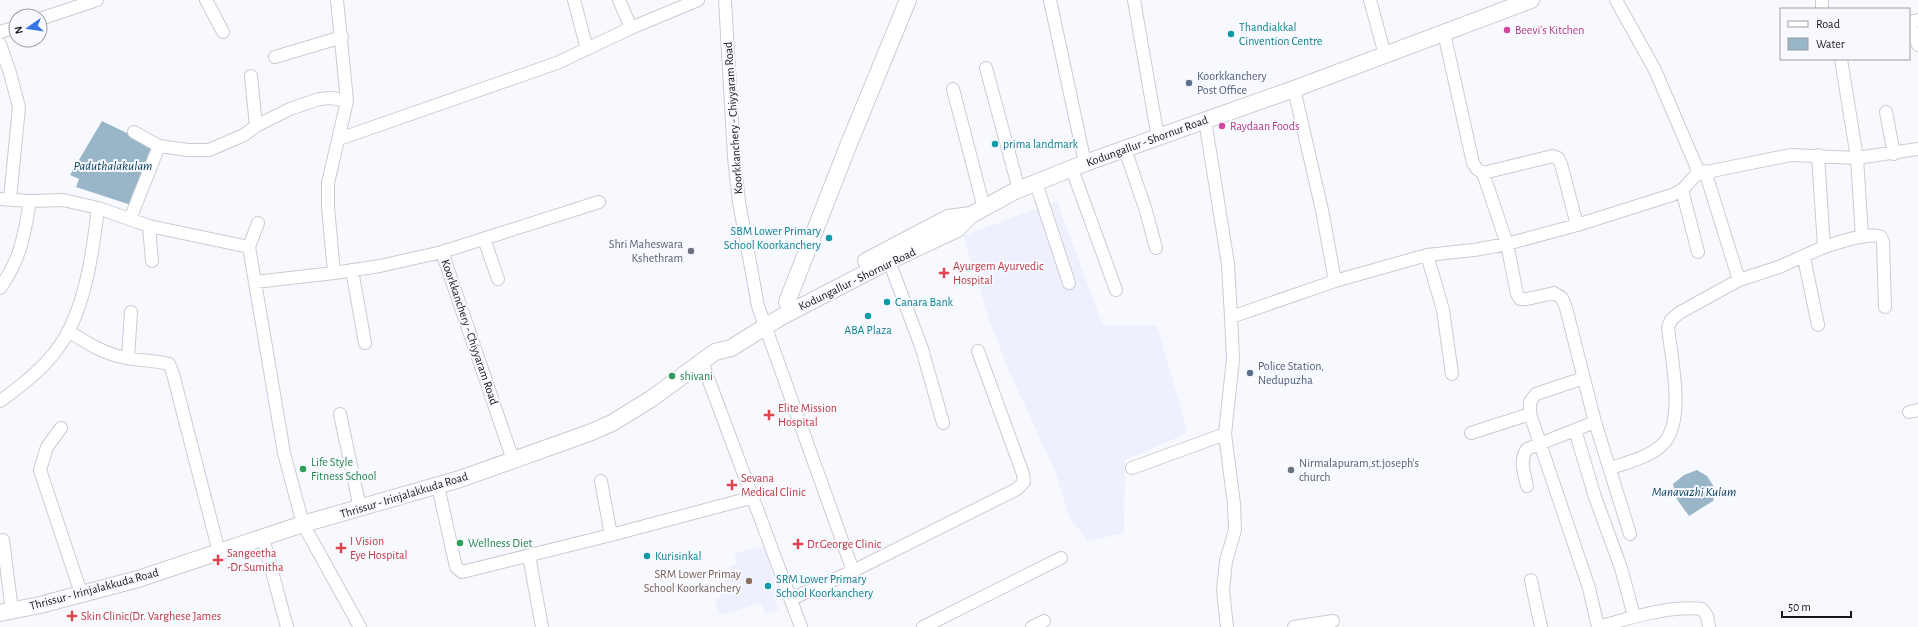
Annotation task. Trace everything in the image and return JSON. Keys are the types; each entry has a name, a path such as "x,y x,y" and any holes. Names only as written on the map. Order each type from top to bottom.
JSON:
{"main road":[{"path":"784,309 848,146 908,0"},
{"name":"Kodungallur - Shornur Road","path":"784,309 958,229 977,211 1019,190 1079,166 1294,89 1531,0"},
{"path":"784,309 948,218 977,211"},
{"name":"Thrissur - Irinjalakkuda Road","path":"6,612 138,579 303,524 438,486 612,423 651,399 715,352 728,338 761,316 784,309"}],"street":[{"path":"48,16 95,0"},
{"path":"206,0 223,32"},
{"path":"334,273 328,207 328,183 347,101 342,38 337,0"},
{"path":"574,0 587,49"},
{"path":"619,0 631,28"},
{"path":"339,138 557,63 631,28 698,0"},
{"name":"Koorkkanchery - Chiyyaram Road","path":"725,0 734,157 739,202 761,316 853,571"},
{"path":"1050,0 1079,166 1116,290"},
{"path":"1134,0 1158,138"},
{"path":"1370,0 1385,55"},
{"path":"1616,0 1655,70 1696,166 1701,173 1739,280"},
{"path":"1910,25 1918,45"},
{"path":"1444,33 1473,163 1477,169 1483,173 1506,244 1517,294 1520,299 1527,299 1554,293 1562,298 1566,308 1595,422 1611,468 1630,534"},
{"path":"275,57 342,38"},
{"path":"1,52 19,108 5,199 30,201 63,200 98,208 149,226 249,247"},
{"path":"1841,60 1856,158 1862,237"},
{"path":"986,68 1019,190"},
{"path":"251,76 256,126"},
{"path":"953,89 977,211"},
{"path":"1294,89 1336,281"},
{"path":"134,132 159,146 188,150 209,150 244,135 256,126 290,109 319,99 332,98 347,101"},
{"path":"1886,112 1894,154"},
{"path":"1205,120 1228,264 1233,359 1225,434 1234,504 1235,530 1226,561 1223,590 1228,627"},
{"path":"130,219 159,146"},
{"path":"1125,149 1146,211 1156,248"},
{"path":"1231,317 1336,281 1427,255 1474,250 1506,244 1577,225 1672,195 1682,190 1701,173 1791,155 1856,158 1894,154 1918,149"},
{"path":"1483,173 1552,156 1558,158 1561,164 1577,225"},
{"path":"1818,156 1824,247"},
{"path":"1036,183 1069,283"},
{"path":"1682,190 1698,252"},
{"path":"0,288 10,273 23,243 30,201"},
{"path":"442,252 599,202"},
{"path":"0,401 23,384 58,348 68,331 87,278 98,208"},
{"path":"258,223 249,247 284,453 303,524 360,627"},
{"path":"149,226 152,261"},
{"path":"1611,468 1649,454 1663,444 1671,434 1675,417 1668,327 1671,320 1679,313 1739,280 1804,258 1824,247 1876,234 1881,237 1883,242 1884,307"},
{"path":"484,238 498,279"},
{"name":"Koorkkanchery - Chiyyaram Road","path":"255,282 380,266 442,252 513,460"},
{"path":"1427,255 1443,310 1452,374"},
{"path":"1804,258 1818,325"},
{"path":"889,262 922,349 943,423"},
{"path":"352,270 364,343"},
{"path":"128,358 132,312"},
{"path":"68,331 101,351 128,358 169,364 173,374 219,552"},
{"path":"791,599 853,571 1017,489 1024,482 1023,474 978,351"},
{"path":"702,362 754,497 801,627"},
{"path":"1584,378 1536,394 1530,402 1530,414 1589,588 1598,627 1634,616 1691,608 1702,609 1707,616 1709,627"},
{"path":"340,414 360,508"},
{"path":"1471,433 1530,414"},
{"path":"1527,486 1521,462 1527,449 1595,422"},
{"path":"61,428 47,447 40,470 81,593"},
{"path":"1576,430 1594,497 1621,568 1634,616"},
{"path":"1132,468 1225,434"},
{"path":"601,481 611,535"},
{"path":"438,486 456,567 462,572 611,535 754,497"},
{"path":"263,538 287,627"},
{"path":"3,540 6,612"},
{"path":"529,556 542,627"},
{"path":"923,627 1061,558"},
{"path":"1531,580 1541,627"},
{"path":"1032,627 1044,621"},
{"path":"1294,627 1312,626 1333,621"}],"shaded area":[{"path":"1057,201 1103,326 1157,326 1188,433 1125,460 1124,533 1088,541 1069,517 1055,471 1008,369 990,322 963,236"},
{"name":"SRM Lower Primay School Koorkanchery","path":"765,546 778,599 775,600 779,610 765,614 762,603 719,615 715,599 721,598 718,583 731,578 729,567 737,564 734,553"}],"water":[{"name":"Paduthalakulam","path":"102,121 154,146 131,205 76,187 79,179 70,175"},
{"name":"Manavazhi Kulam","path":"1697,470 1707,476 1716,490 1713,501 1689,516 1676,498 1673,484 1684,475"}],"place":[{"name":"Beevi's Kitchen","path":"1507,30"},
{"name":"Thandiakkal Cinvention Centre","path":"1231,34"},
{"name":"Koorkkanchery Post Office","path":"1189,83"},
{"name":"Raydaan Foods","path":"1222,126"},
{"name":"prima landmark","path":"995,144"},
{"name":"SBM Lower Primary School Koorkanchery","path":"829,238"},
{"name":"Shri Maheswara Kshethram","path":"691,251"},
{"name":"Ayurgem Ayurvedic Hospital","path":"944,273"},
{"name":"Canara Bank","path":"887,302"},
{"name":"ABA Plaza","path":"868,316"},
{"name":"Police Station, Nedupuzha","path":"1250,373"},
{"name":"shivani","path":"672,376"},
{"name":"Elite Mission Hospital","path":"769,415"},
{"name":"Life Style Fitness School","path":"303,469"},
{"name":"Nirmalapuram,st.joseph's church","path":"1291,470"},
{"name":"Sevana Medical Clinic","path":"732,485"},
{"name":"Wellness Diet","path":"460,543"},
{"name":"Dr.George Clinic","path":"798,544"},
{"name":"I Vision Eye Hospital","path":"341,548"},
{"name":"Kurisinkal","path":"647,556"},
{"name":"Sangeetha -Dr.Sumitha","path":"218,560"},
{"name":"SRM Lower Primay School Koorkanchery","path":"749,581"},
{"name":"SRM Lower Primary School Koorkanchery","path":"768,586"},
{"name":"Skin Clinic(Dr. Varghese James","path":"72,616"}]}
